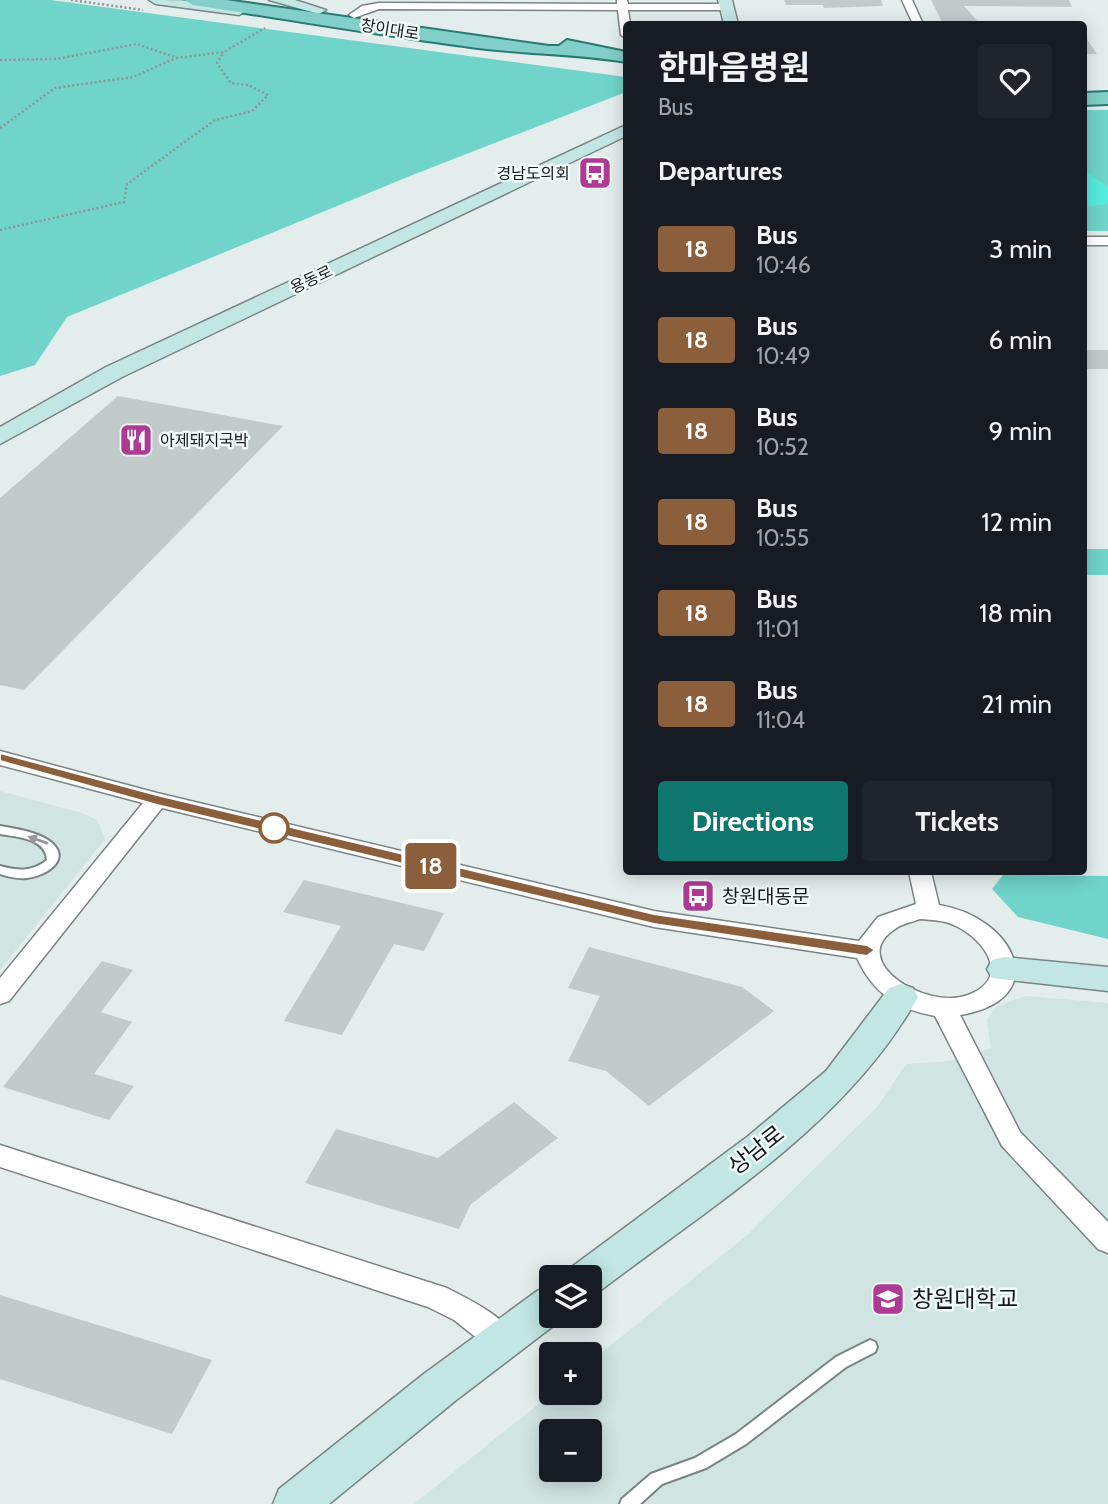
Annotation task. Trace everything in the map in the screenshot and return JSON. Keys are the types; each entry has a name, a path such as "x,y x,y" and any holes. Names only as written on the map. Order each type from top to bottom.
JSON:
{"main road":[{"name":"창이대로","path":"193,0 549,51 588,51"},
{"name":"창이대로","path":"238,0 319,10 359,8 562,43 588,51 623,57"},
{"path":"1087,90 1108,90"},
{"path":"1087,99 1108,98"}],"street":[{"path":"156,0 270,16 297,15"},
{"path":"276,0 319,10"},
{"path":"906,0 916,21"},
{"path":"359,8 379,3 726,4 730,21"},
{"name":"용동로","path":"0,438 114,372 623,132"},
{"path":"1087,241 1108,241"},
{"path":"0,758 157,800 654,919 867,950"},
{"path":"0,995 157,800"},
{"path":"921,875 929,912"},
{"path":"929,912 964,919 983,930 997,944 1004,959 1004,969 997,989 984,1000 965,1007 944,1009 922,1006 883,986 872,971 867,950 870,939 880,925 897,916 929,912"},
{"path":"1004,969 1108,979"},
{"name":"상남로","path":"602,1267 760,1148 839,1081 901,997"},
{"path":"944,1009 1012,1139 1108,1241"},
{"path":"0,1156 436,1297 464,1311 502,1341"},
{"path":"295,1504 539,1313"}],"lane":[{"path":"0,830 37,839 50,845 54,852 52,861 37,873 26,875 0,870"},
{"path":"628,1504 657,1479 700,1463 741,1439 841,1362 870,1347"}],"path":[{"path":"0,128 19,117 55,88 134,77 177,58 224,52 268,27 270,16"},
{"path":"0,60 56,59 137,44 177,58"},
{"path":"0,230 124,202 127,184 215,120 252,111 268,95 248,85 231,83 217,63 224,52"}],"shaded area":[{"path":"0,0 51,0 623,77 623,93 410,176 67,317 35,365 0,376"},
{"path":"1087,110 1108,110 1108,231 1087,231"},
{"path":"1087,172 1108,187 1108,204 1087,207"},
{"path":"1087,549 1108,549 1108,575 1087,575"},
{"path":"0,791 82,813 97,820 105,839 0,970"},
{"path":"1003,875 1108,876 1108,939 1018,917 992,889"},
{"name":"창원대학교","path":"1025,996 1108,1003 1108,1504 414,1504 539,1403 602,1405 602,1352 746,1236 877,1107 906,1064 950,1061 991,1048 987,1020 997,1006"}],"building":[{"path":"784,0 881,0 883,6 824,8 823,5 786,5"},
{"path":"931,0 1069,0 1072,7 964,6 977,21 942,21"},
{"path":"1087,39 1097,54 1087,54"},
{"path":"1087,350 1108,350 1108,369 1087,369"},
{"path":"118,396 283,426 24,690 0,685 0,498"},
{"path":"304,880 444,913 424,951 394,944 342,1035 284,1021 341,926 283,912"},
{"path":"589,947 742,987 774,1011 649,1106 606,1071 568,1061 600,996 568,988"},
{"path":"102,961 133,970 101,1012 132,1022 94,1074 134,1086 109,1120 3,1087"},
{"path":"514,1102 558,1138 471,1204 459,1229 305,1183 336,1129 438,1158"},
{"path":"0,1295 212,1360 172,1434 0,1379"}],"bus line":[{"name":"18","path":"0,758 157,800 654,919 867,950"}],"place":[{"name":"경남도의회","path":"595,173"},
{"name":"아제돼지국박","path":"136,440"},
{"name":"창원대동문","path":"698,896"},
{"name":"창원대학교","path":"888,1299"}]}
